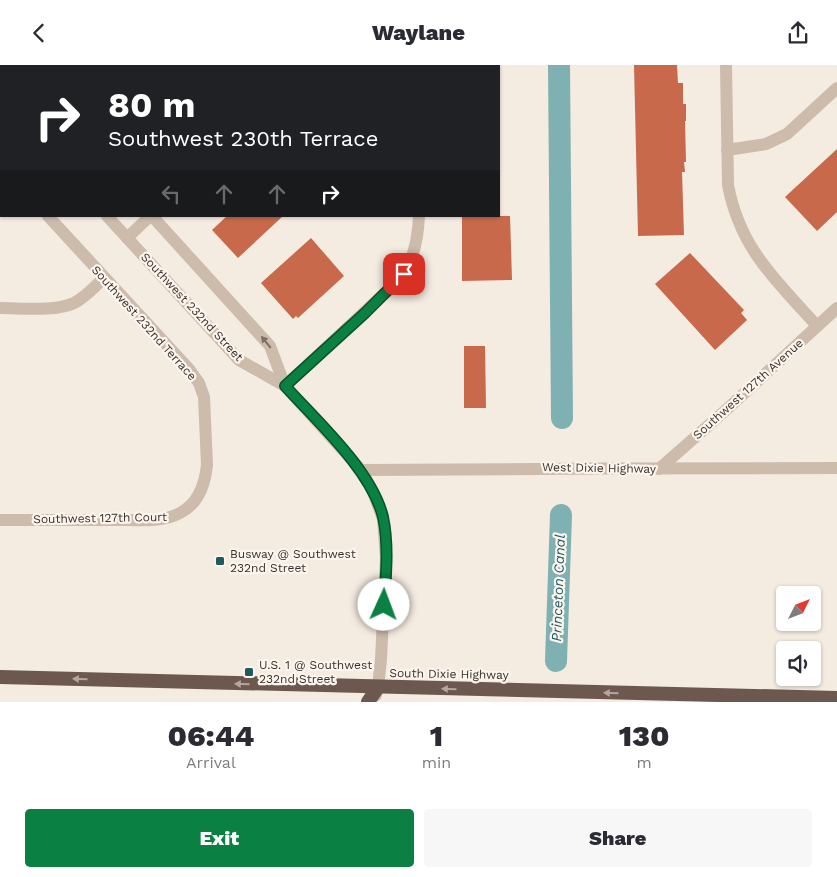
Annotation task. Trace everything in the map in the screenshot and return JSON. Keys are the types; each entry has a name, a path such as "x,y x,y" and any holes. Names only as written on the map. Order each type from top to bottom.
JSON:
{"highway":[{"name":"South Dixie Highway","path":"0,677 837,698"},
{"path":"368,702 378,687"},
{"path":"696,702 712,695"}],"street":[{"path":"726,65 728,185 732,203 745,238 762,264 817,326"},
{"path":"728,151 766,145 787,134 837,88"},
{"name":"Southwest 232nd Terrace","path":"49,217 188,369 202,390 204,397 207,465 203,484 194,502"},
{"name":"Southwest 232nd Street","path":"108,217 239,360 285,386 361,470 381,509 385,532 385,589 378,687"},
{"path":"127,237 150,217"},
{"name":"Southwest 232nd Street","path":"152,217 270,346 285,386"},
{"path":"285,386 400,279 415,250 419,217"},
{"path":"0,308 65,306 82,298 104,278"},
{"name":"Southwest 127th Avenue","path":"659,469 837,308"},
{"name":"West Dixie Highway","path":"361,470 561,467 659,469 837,468"},
{"name":"Southwest 127th Court","path":"0,520 162,519 181,513 194,502"},
{"path":"374,702 378,687"}],"building":[{"path":"634,65 677,65 678,83 683,83 683,104 686,104 686,162 684,162 685,172 682,172 684,235 638,236"},
{"path":"837,149 837,212 817,231 785,197"},
{"path":"510,216 512,280 462,281 462,217"},
{"path":"226,217 282,217 238,258 212,230"},
{"path":"311,238 344,276 298,318 296,316 293,319 261,283"},
{"path":"690,253 744,310 741,313 747,320 715,350 655,284"},
{"path":"464,346 485,346 486,408 464,408"}],"waterway":[{"path":"559,65 562,418"},
{"name":"Princeton Canal","path":"556,661 561,515"}],"place":[{"name":"Busway @ Southwest 232nd Street","path":"220,561"},
{"name":"U.S. 1 @ Southwest 232nd Street","path":"249,672"}],"route":[{"path":"384,605 386,558 385,532 381,509 361,470 285,386 396,284 404,274"}]}
